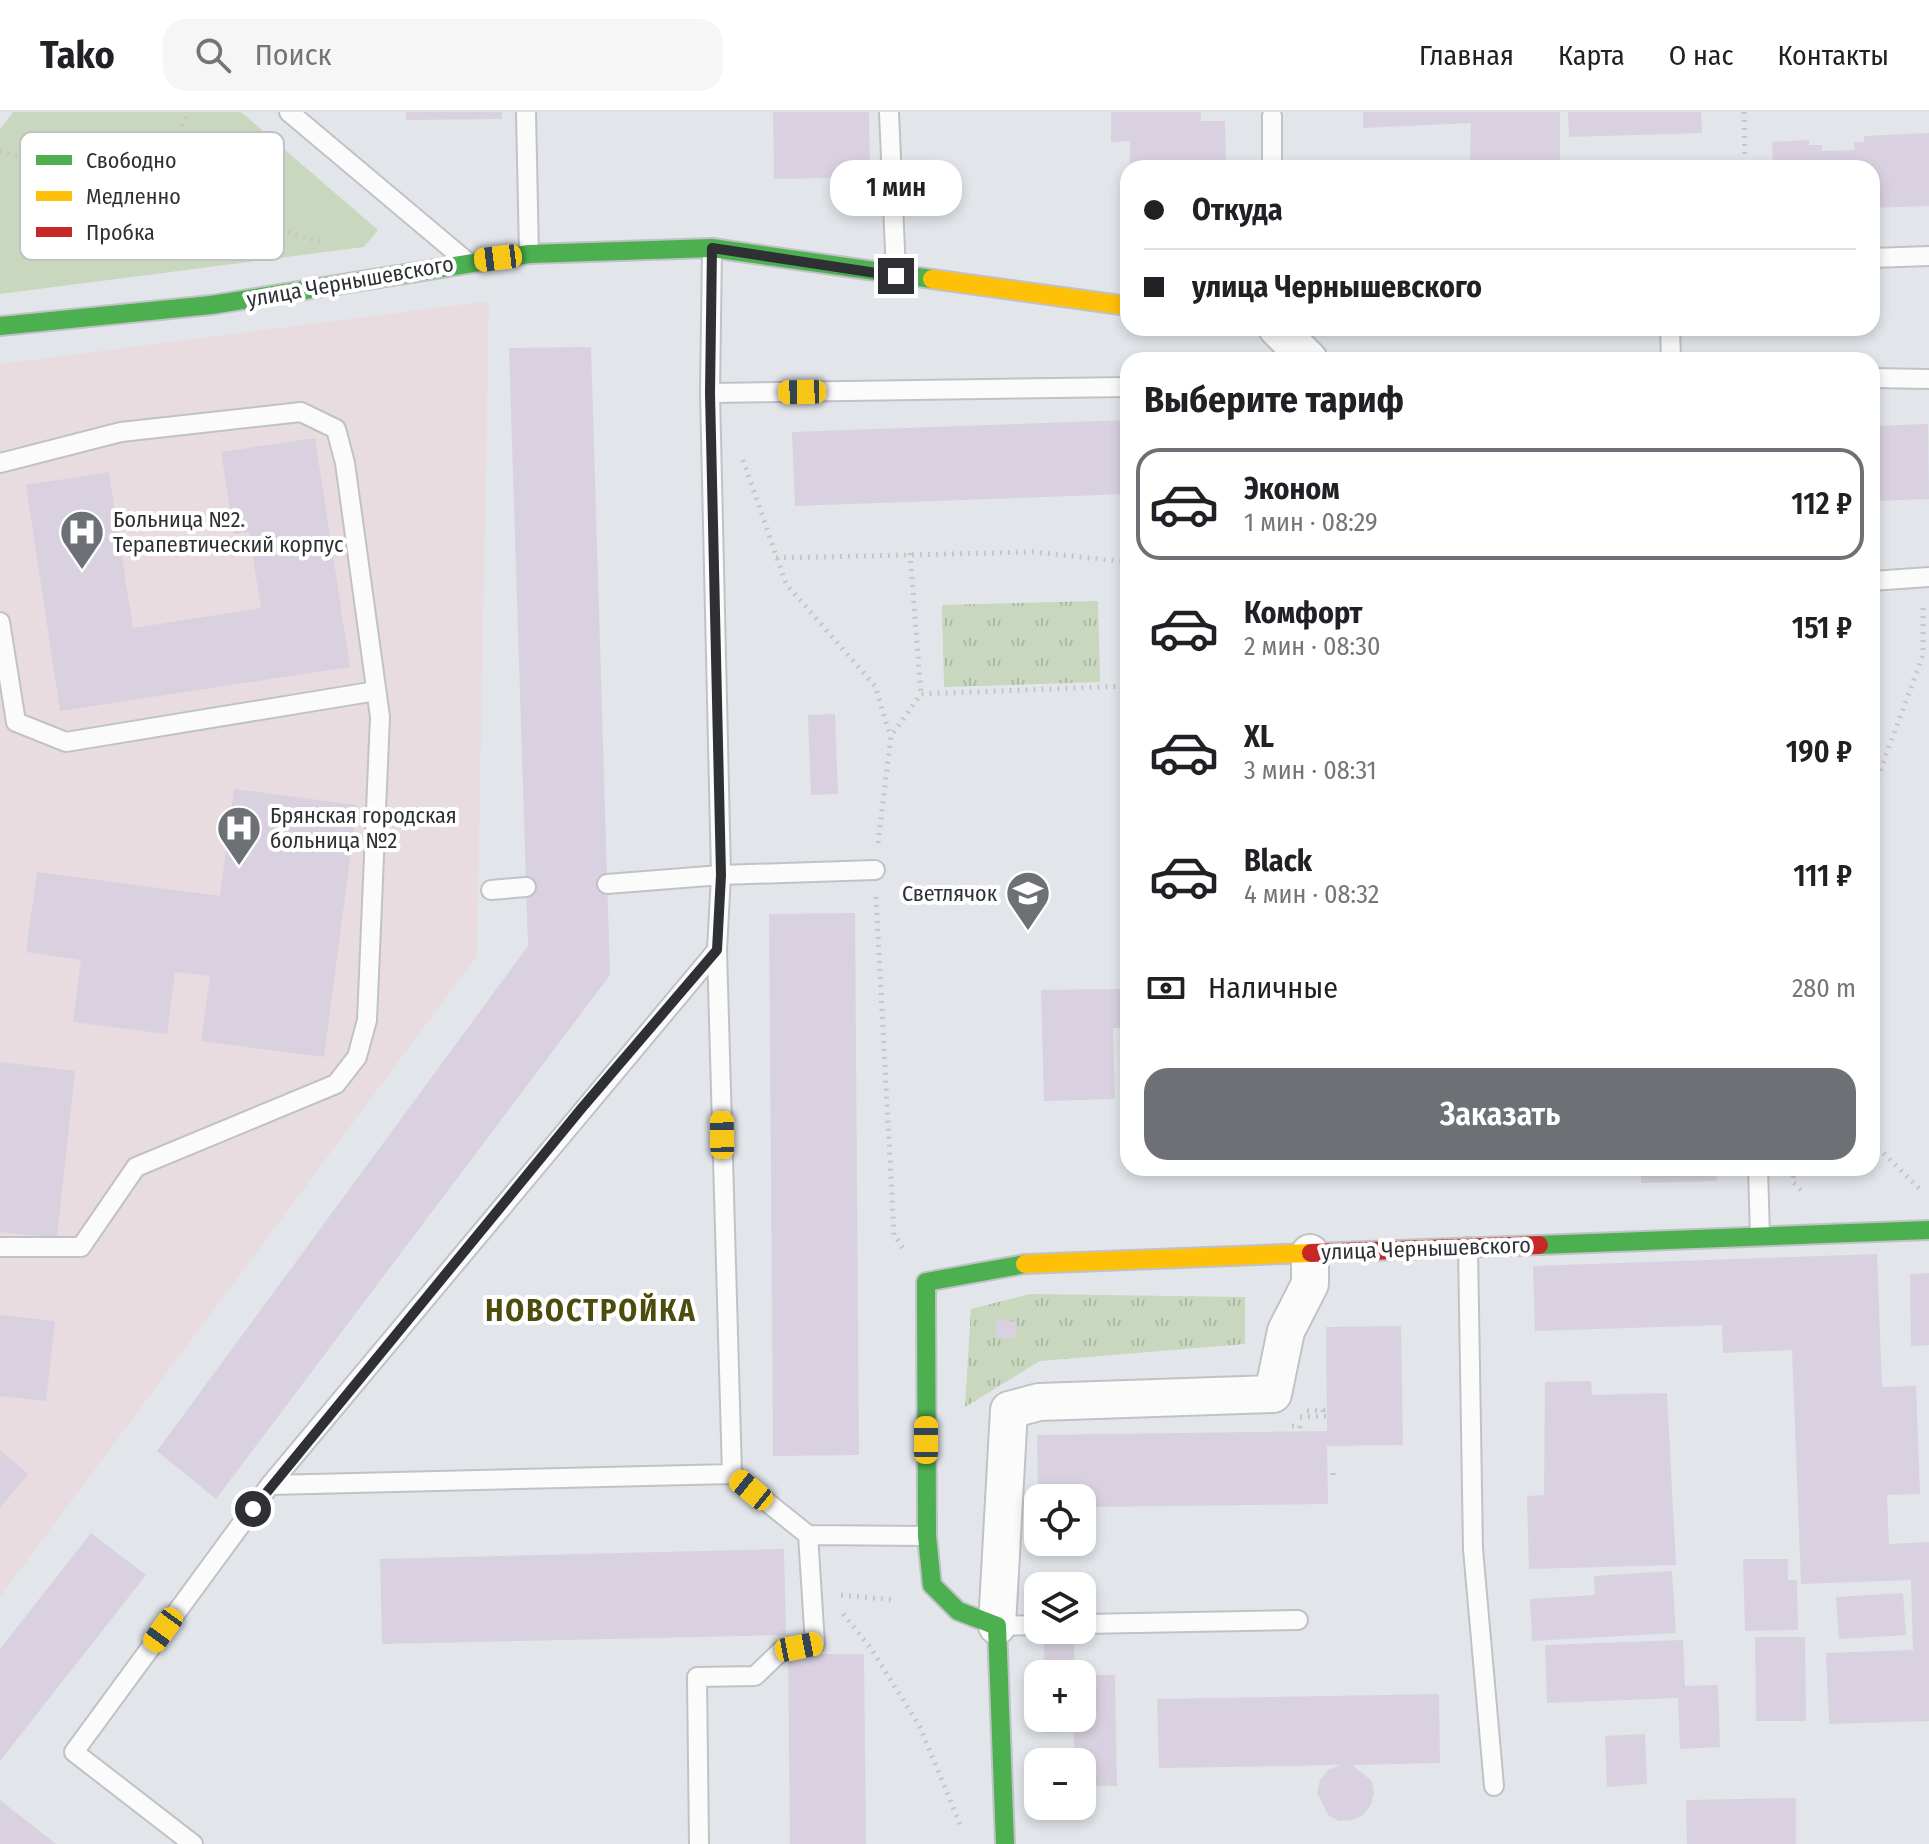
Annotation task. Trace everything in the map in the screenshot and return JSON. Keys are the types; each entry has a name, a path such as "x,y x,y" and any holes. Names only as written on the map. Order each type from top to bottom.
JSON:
{"street":[{"name":"улица Чернышевского","path":"0,326 211,305 467,261 529,254 712,248 1120,305"},
{"path":"1285,336 1301,352"},
{"name":"улица Чернышевского","path":"926,1282 1020,1264 1929,1230"},
{"path":"1005,1844 997,1626 1009,1410 1039,1402 1273,1394 1286,1331 1310,1284 1310,1253"},
{"path":"926,1282 927,1536 932,1585 958,1611 997,1626"}],"lane":[{"path":"289,112 467,261"},
{"path":"526,112 529,254"},
{"path":"889,112 896,276"},
{"path":"1272,116 1272,160"},
{"path":"712,248 710,393 721,875 717,950 732,1474"},
{"path":"1880,258 1929,256"},
{"path":"1880,378 1929,379"},
{"path":"710,393 1120,387"},
{"path":"0,463 121,432 301,412 336,429 345,463 380,717 367,1020 357,1057 336,1084 136,1167 81,1247 0,1247"},
{"path":"1880,581 1926,578"},
{"path":"0,622 16,722 66,742 376,691"},
{"path":"607,884 721,875 875,870"},
{"path":"491,890 526,887"},
{"path":"193,1844 74,1752 270,1485 717,950"},
{"path":"1758,1176 1760,1236"},
{"path":"1468,1247 1473,1549 1494,1786"},
{"path":"270,1485 732,1474 808,1535 927,1536"},
{"path":"699,1844 697,1677 755,1676 782,1650 815,1644 808,1535"},
{"path":"1096,1624 1298,1620"},
{"path":"997,1626 1024,1625"}],"path":[{"path":"179,132 188,112"},
{"path":"1744,112 1745,160"},
{"path":"0,151 20,157"},
{"path":"284,231 333,245"},
{"path":"742,393 742,458 786,584 875,686 891,736 875,870 894,1235 926,1282"},
{"path":"776,558 1033,552 1120,561"},
{"path":"891,736 921,694 910,553"},
{"path":"1880,771 1923,655 1926,578"},
{"path":"921,694 1120,686"},
{"path":"1880,1150 1926,1196"},
{"path":"1308,1414 1323,1410 1325,1416"},
{"path":"812,1594 907,1602"},
{"path":"812,1594 847,1617 870,1647 920,1727 966,1838"},
{"path":"966,1817 966,1827"}],"shaded area":[{"name":"Брянская городская больница №2","path":"489,301 477,956 0,1597 0,364"}],"green space":[{"path":"13,112 241,112 264,132 20,132 20,260 263,260 0,294 0,129"},
{"path":"284,149 378,230 364,247 284,257"},
{"path":"1098,601 1100,682 944,687 942,605"},
{"path":"1030,1294 1245,1297 1245,1344 1040,1361 965,1407 971,1309"}],"building":[{"path":"406,112 502,112 502,119 406,120"},
{"path":"773,112 869,112 870,177 774,179"},
{"path":"1111,112 1201,112 1201,121 1225,121 1226,160 1130,160 1130,141 1111,142"},
{"path":"1363,112 1560,112 1560,160 1470,160 1471,123 1363,128"},
{"path":"1568,112 1701,112 1702,133 1569,137"},
{"path":"1929,133 1929,206 1880,208 1880,160 1773,160 1772,142 1809,140 1809,145 1822,145 1822,151 1855,150 1854,142 1864,142 1864,136"},
{"path":"591,347 610,975 216,1499 157,1451 528,946 509,348"},
{"path":"1120,420 1120,494 795,506 792,432"},
{"path":"1928,424 1929,499 1880,501 1880,426"},
{"name":"Больница №2. Терапевтический корпус","path":"315,438 350,667 60,711 26,485 109,472 133,628 261,608 249,532 234,534 221,452"},
{"path":"835,714 838,794 811,795 808,715"},
{"path":"234,789 357,805 324,1057 201,1041 210,976 175,972 167,1034 73,1022 81,960 26,952 37,872 220,896"},
{"path":"855,913 859,1455 773,1456 769,914"},
{"path":"1120,989 1120,1028 1113,1028 1115,1099 1044,1101 1041,990"},
{"path":"0,1062 75,1071 57,1238 0,1232"},
{"path":"1641,1176 1717,1176 1717,1181 1641,1183"},
{"path":"1877,1254 1882,1387 1916,1386 1920,1494 1887,1495 1889,1544 1929,1542 1929,1721 1829,1724 1826,1653 1913,1650 1911,1580 1801,1584 1792,1350 1723,1353 1722,1325 1535,1331 1533,1266"},
{"path":"1929,1273 1929,1345 1911,1346 1910,1274"},
{"path":"0,1315 55,1321 46,1401 0,1396"},
{"path":"997,1320 1017,1322 1015,1339 995,1337"},
{"path":"1401,1326 1403,1445 1327,1446 1328,1504 1096,1507 1096,1484 1038,1484 1037,1435 1327,1431 1326,1327"},
{"path":"1591,1381 1592,1395 1667,1393 1676,1565 1529,1569 1527,1496 1544,1495 1545,1382"},
{"path":"0,1450 28,1474 0,1508"},
{"path":"91,1533 146,1575 0,1761 0,1649"},
{"path":"784,1549 786,1635 382,1644 380,1559"},
{"path":"1743,1559 1788,1559 1788,1580 1797,1580 1798,1630 1745,1631"},
{"path":"1672,1571 1676,1633 1532,1641 1530,1599 1595,1595 1594,1576"},
{"path":"1903,1593 1906,1635 1839,1639 1836,1597"},
{"path":"1755,1637 1805,1637 1806,1721 1756,1721"},
{"path":"1683,1640 1685,1686 1718,1685 1720,1747 1680,1749 1678,1698 1547,1703 1545,1645"},
{"path":"1044,1644 1074,1644 1075,1660 1045,1660"},
{"path":"788,1654 864,1654 866,1844 790,1844"},
{"path":"1096,1675 1115,1675 1117,1786 1096,1786 1096,1748 1074,1748 1074,1732 1096,1732"},
{"path":"1439,1694 1440,1763 1352,1765 1372,1781 1374,1793 1371,1805 1363,1815 1352,1820 1339,1821 1328,1815 1317,1793 1320,1780 1328,1770 1340,1765 1159,1768 1157,1699"},
{"path":"1645,1734 1647,1784 1607,1787 1605,1736"},
{"path":"1796,1798 1796,1844 1687,1844 1686,1800"},
{"path":"0,1800 56,1844 0,1844"}],"traffic: fast":[{"path":"0,326 211,305 529,254 712,248 932,279"},
{"path":"1539,1245 1929,1230"},
{"path":"1005,1844 997,1626 958,1611 932,1585 927,1536 926,1282 1025,1264"}],"traffic: slow":[{"path":"932,279 1120,305"},
{"path":"1025,1264 1311,1253"}],"traffic: jam":[{"path":"1311,1253 1539,1245"}],"place":[{"name":"Больница №2. Терапевтический корпус","path":"82,571"},
{"name":"Брянская городская больница №2","path":"239,867"},
{"name":"Светлячок","path":"1028,932"}],"district":[{"name":"НОВОСТРОЙКА","path":"591,1311"}],"route":[{"path":"253,1509 581,1109 717,950 721,875 710,393 712,248 896,276"}]}
